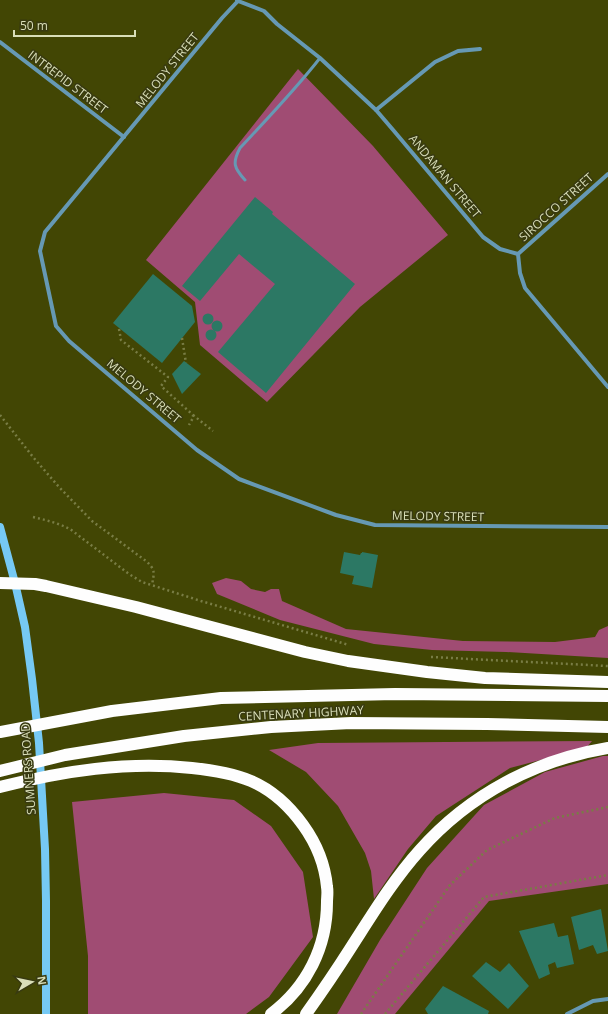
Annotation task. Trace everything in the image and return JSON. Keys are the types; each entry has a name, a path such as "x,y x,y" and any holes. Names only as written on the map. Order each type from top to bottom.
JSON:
{"highway":[{"path":"0,583 46,586 136,607 305,652 348,660 427,672 485,678 608,682"},
{"name":"CENTENARY HIGHWAY","path":"0,732 112,711 220,698 394,694 608,696"},
{"name":"CENTENARY HIGHWAY","path":"0,770 65,755 184,736 271,727 351,723 608,726"},
{"path":"306,1014 398,878 420,851 456,815 493,789 522,774 560,759 587,751 608,748"},
{"path":"0,787 65,772 92,768 163,765 206,769 232,774 251,781 268,790 285,804 298,818 309,834 318,852 327,887 326,925 322,942 316,957 299,987 288,1000 271,1014"}],"main road":[{"name":"SUMNERS ROAD","path":"0,527 25,627 39,743 45,849 46,1014"}],"street":[{"name":"ANDAMAN STREET","path":"237,1 264,12 320,58 376,110 482,237 500,248 518,254"},
{"name":"MELODY STREET","path":"237,1 45,232 40,251 56,326 69,341 197,450 239,479 336,515 375,525 608,527"},
{"name":"INTREPID STREET","path":"0,42 124,137"},
{"path":"376,110 435,62 458,50 480,49"},
{"name":"SIROCCO STREET","path":"518,254 608,174"},
{"path":"518,254 520,273 525,288 608,387"},
{"path":"567,1014 593,1001 608,999"}],"lane":[{"path":"245,180 238,172 235,161 236,155 240,148 283,102 320,58"}],"path":[{"path":"119,330 122,340 168,377 161,386 213,431"},
{"path":"182,338 186,363"},
{"path":"0,414 48,475 92,521 152,566 154,572 152,585"},
{"path":"189,425 193,415"},
{"path":"33,517 48,520 70,529 129,574 142,582 352,646"},
{"path":"430,657 608,666"},
{"path":"361,1014 450,885 487,850 555,818 608,807"},
{"path":"385,1014 484,897 608,875"}],"shaded area":[{"path":"298,69 373,146 448,235 360,307 267,402 200,345 195,302 146,260"},
{"path":"226,578 241,581 251,589 265,592 271,589 279,589 282,601 346,629 463,641 555,642 595,637 599,630 608,626 608,658 506,652 432,650 374,644 280,620 217,594 212,583"},
{"path":"592,741 586,748 510,768 436,816 408,849 374,899 371,871 365,853 338,806 306,772 269,750 318,743"},
{"path":"603,756 608,756 608,884 489,901 395,1014 337,1014 380,940 427,868 484,805 545,772"},
{"path":"164,793 234,800 271,826 303,872 313,937 269,997 246,1014 88,1014 88,956 72,802"}],"building":[{"path":"255,197 273,212 272,214 355,284 266,393 218,352 275,284 239,254 200,301 182,286"},
{"path":"153,274 192,306 195,322 162,363 113,323"},
{"path":"206,314 210,314 212,315 212,323 206,324 203,321 203,317"},
{"path":"217,320 221,322 223,326 221,330 217,332 213,330 211,326 213,322"},
{"path":"211,329 215,331 217,335 215,339 211,341 207,339 205,335 207,331"},
{"path":"184,361 201,374 182,394 172,374"},
{"path":"344,552 360,555 362,552 378,555 372,588 352,584 354,576 340,573"},
{"path":"601,909 608,951 597,954 593,945 579,950 571,917"},
{"path":"554,923 558,937 568,935 574,964 557,968 555,962 548,965 550,974 539,979 519,931"},
{"path":"486,962 500,972 509,963 529,986 508,1009 472,976"},
{"path":"443,986 489,1011 488,1014 428,1014 425,1009"}]}
